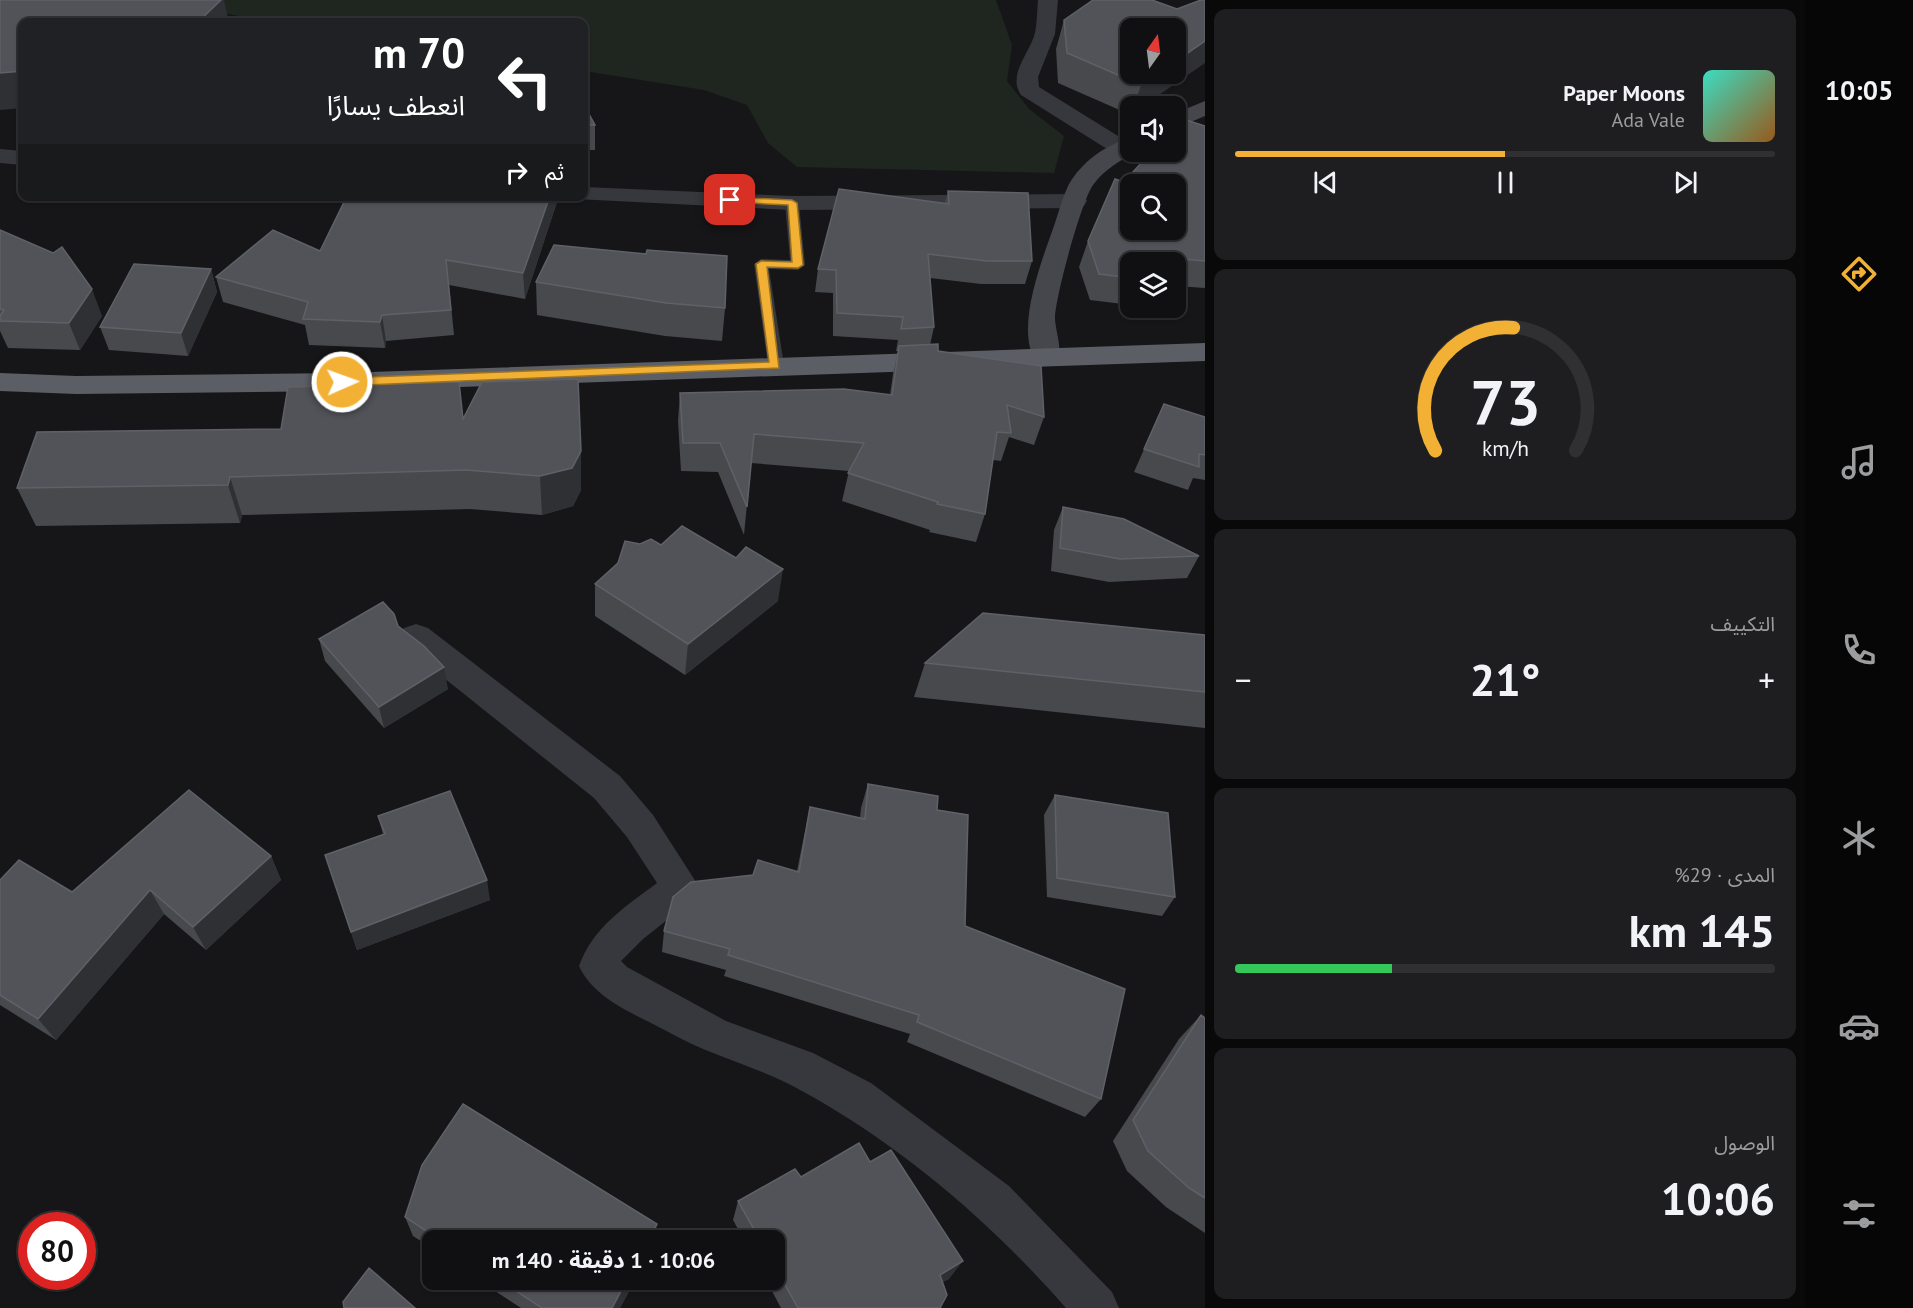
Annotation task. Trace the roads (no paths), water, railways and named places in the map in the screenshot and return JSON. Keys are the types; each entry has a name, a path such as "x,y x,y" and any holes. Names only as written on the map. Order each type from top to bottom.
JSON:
{"highway":[{"path":"0,382 76,385 342,382 776,365 1205,352"}],"main road":[{"path":"1186,117 1205,108"},
{"path":"1046,356 1042,318 1047,284 1080,186 1099,163 1120,151"}],"street":[{"path":"1048,0 1045,34 1027,77 1029,90 1120,143"},
{"path":"0,156 18,158"},
{"path":"588,194 792,203 1075,201"},
{"path":"416,637 607,787 640,826 677,882 673,893 617,938 600,957 600,966 613,980 715,1036 798,1067 856,1098 994,1201 1096,1308"}],"lane":[{"path":"776,365 761,264 798,265 792,203"}]}
